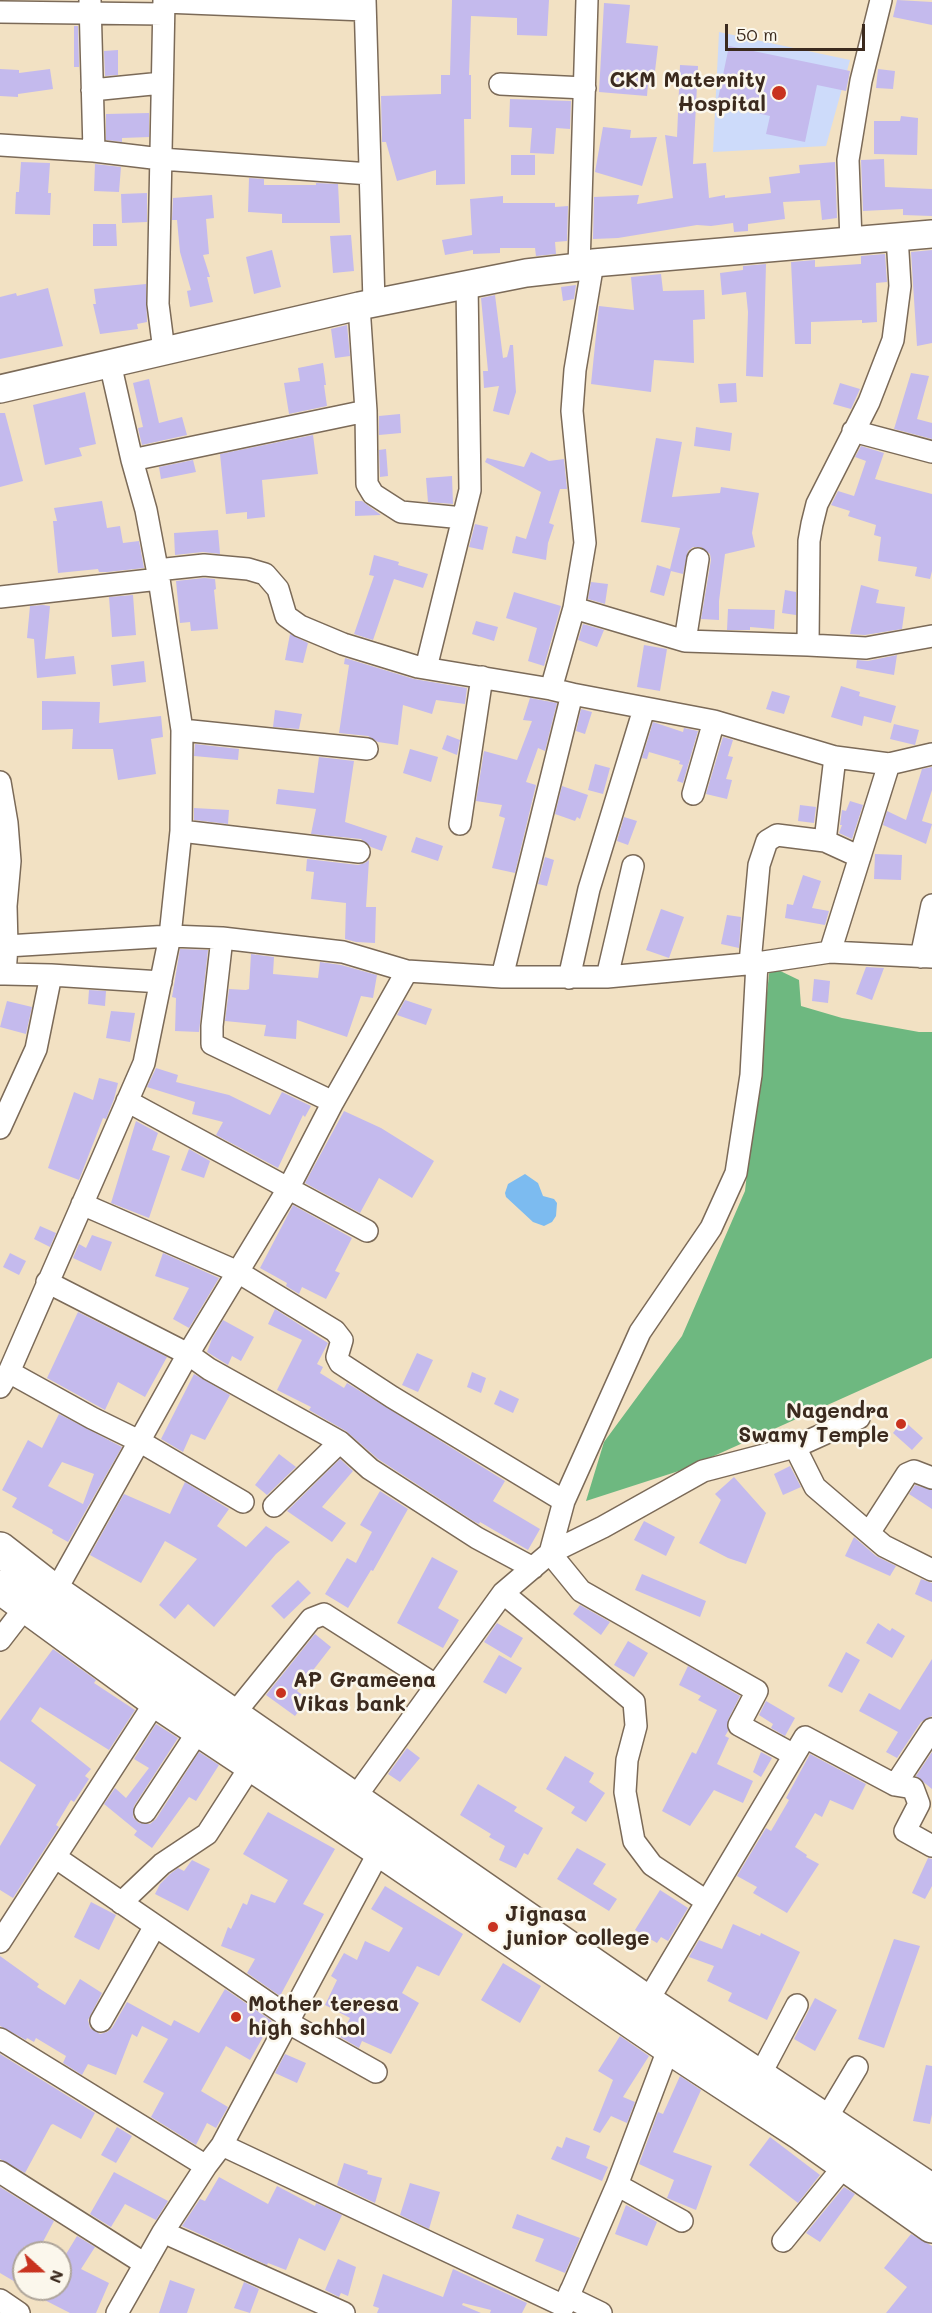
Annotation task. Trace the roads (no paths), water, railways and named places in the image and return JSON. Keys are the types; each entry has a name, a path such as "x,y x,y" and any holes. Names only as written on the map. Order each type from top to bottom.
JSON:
{"highway":[{"path":"0,1549 41,1599 156,1701 216,1727 354,1798 669,2048 932,2226"},
{"path":"0,1587 41,1599 216,1727 252,1764 380,1850 500,1916 647,2002 932,2191"}],"street":[{"path":"502,977 562,692 585,543 572,411 586,265 587,0"},
{"path":"851,241 848,160 861,81 881,0"},
{"path":"164,5 158,304 164,351"},
{"path":"0,12 164,5 365,5 370,174 367,484 373,494 401,512 464,518"},
{"path":"90,7 94,151"},
{"path":"92,90 162,83"},
{"path":"500,84 585,88"},
{"path":"0,145 370,174"},
{"path":"0,389 367,304 526,273 586,265 932,234"},
{"path":"808,645 809,541 812,524 817,504 868,402 893,340 900,286 897,236"},
{"path":"426,668 470,490 467,283"},
{"path":"110,363 146,510 182,730 181,831 170,936 144,1063 5,1380 139,1441 243,1502"},
{"path":"132,460 366,411"},
{"path":"853,431 932,452"},
{"path":"685,641 698,559"},
{"path":"0,597 158,575 204,565 248,569 265,574 278,589 286,616 300,626 343,644 418,668 482,677 714,721 835,757 889,764 932,754"},
{"path":"574,608 685,641 866,648 932,636"},
{"path":"460,824 482,677"},
{"path":"569,978 589,889 644,709"},
{"path":"693,794 714,721"},
{"path":"182,730 367,749"},
{"path":"825,841 835,757"},
{"path":"830,952 889,764"},
{"path":"0,782 10,861 3,906 8,946 2,974 161,982"},
{"path":"181,831 359,852"},
{"path":"550,1553 564,1501 640,1332 711,1228 736,1173 752,1075 753,963 759,865 767,841 777,835 825,841 860,857"},
{"path":"607,977 633,866"},
{"path":"8,946 170,936 222,938 343,952 407,971 502,977 607,977 753,963 830,952 926,957 932,905"},
{"path":"222,938 212,1044 333,1102"},
{"path":"0,1640 41,1599 139,1441 188,1354 288,1188 333,1102 407,971"},
{"path":"0,1128 36,1049 51,975"},
{"path":"127,1101 367,1232"},
{"path":"82,1204 238,1272 336,1331 342,1340 337,1357 340,1364 564,1501"},
{"path":"47,1282 188,1354 209,1369 340,1442 370,1469 477,1538 533,1568"},
{"path":"354,1798 434,1684 503,1593 550,1553 603,1527 703,1471 795,1447 859,1418"},
{"path":"274,1506 340,1442"},
{"path":"795,1447 815,1487 884,1546 932,1570"},
{"path":"869,1533 907,1474 914,1470 932,1478"},
{"path":"550,1553 581,1591 756,1691 740,1725 794,1755"},
{"path":"503,1593 634,1702 636,1726 627,1760 625,1792 634,1841 652,1865 706,1901"},
{"path":"145,1812 310,1619 324,1614 434,1684"},
{"path":"0,1942 7,1917 55,1857 156,1701"},
{"path":"895,1785 932,1729"},
{"path":"647,2002 805,1737 895,1785 912,1788 919,1804 905,1831 932,1846"},
{"path":"122,1903 162,1864 207,1834 252,1764"},
{"path":"117,2313 164,2232 222,2145 380,1850"},
{"path":"55,1857 289,2020 376,2072"},
{"path":"101,2021 155,1926"},
{"path":"760,2075 797,2005"},
{"path":"0,2039 206,2166"},
{"path":"566,2302 617,2185 669,2048"},
{"path":"826,2119 857,2067"},
{"path":"222,2145 566,2302 601,2313"},
{"path":"783,2241 845,2165"},
{"path":"0,2172 145,2264"},
{"path":"617,2185 682,2221"},
{"path":"164,2232 344,2313"},
{"path":"0,2300 19,2313"}],"water":[{"path":"525,1174 538,1183 543,1196 554,1199 557,1203 556,1216 552,1222 544,1226 533,1222 506,1197 508,1184"}],"place":[{"name":"CKM Maternity Hospital","path":"779,93"},
{"name":"Nagendra Swamy Temple","path":"901,1424"},
{"name":"AP Grameena Vikas bank","path":"281,1693"},
{"name":"Jignasa junior college","path":"493,1927"},
{"name":"Mother teresa high schhol","path":"236,2017"}]}
